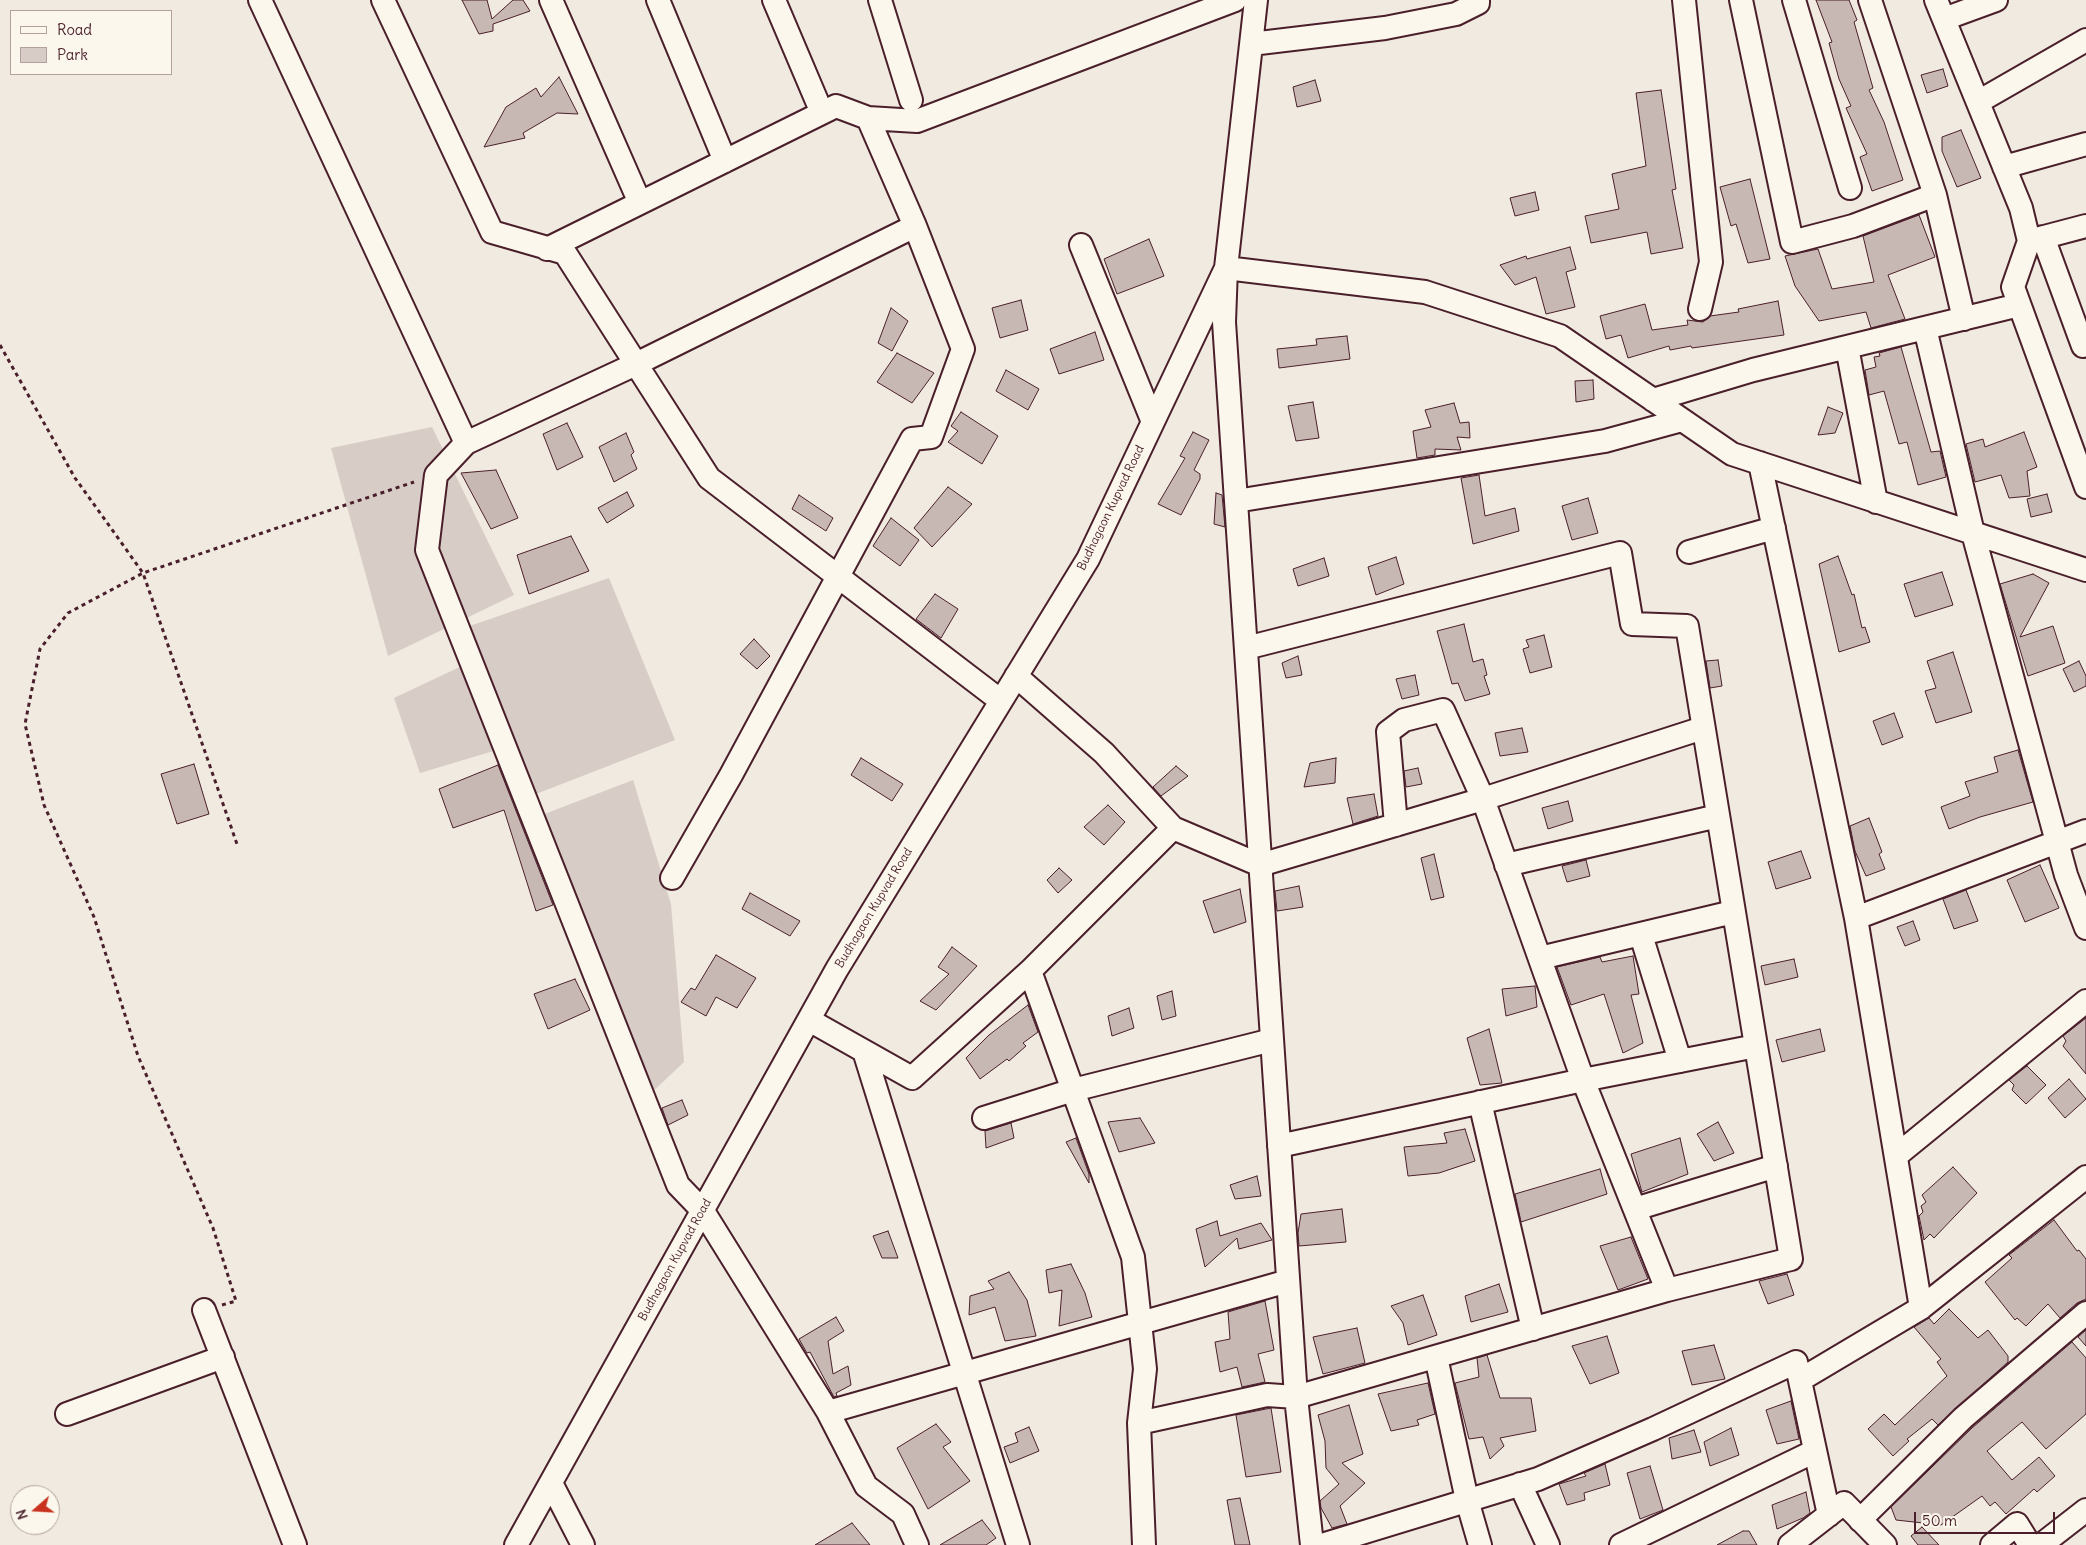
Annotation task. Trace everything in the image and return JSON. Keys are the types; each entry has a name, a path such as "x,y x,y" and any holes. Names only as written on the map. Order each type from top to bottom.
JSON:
{"street":[{"path":"260,0 466,443"},
{"path":"383,0 492,232 565,254 709,478 1001,701"},
{"path":"551,0 640,203"},
{"path":"658,0 725,161"},
{"path":"774,0 822,113"},
{"path":"880,0 911,100"},
{"path":"547,248 836,106 868,118 917,121 1235,0"},
{"path":"1256,0 1226,268 1224,322 1296,1397 1312,1545"},
{"path":"1251,44 1385,28 1456,14 1478,3 1478,0"},
{"path":"1684,0 1711,262 1700,309"},
{"path":"1741,0 1792,242 1853,226 1935,195"},
{"path":"1794,0 1850,188"},
{"path":"1870,0 1935,195 1964,319"},
{"path":"1996,0 1940,9 2021,208 2083,346 2086,345"},
{"path":"1978,102 2086,40"},
{"path":"672,878 731,775 912,439 931,437 963,349 915,226 868,118"},
{"path":"2004,167 2086,144"},
{"path":"915,226 636,364 466,443 436,475 427,550 678,1185 703,1211 828,1412 866,1486 903,1514 917,1545"},
{"path":"2086,226 2036,239 2013,287 2086,487"},
{"path":"1081,245 1153,422"},
{"path":"1226,268 1425,292 1560,336 1732,454 2086,570"},
{"name":"Budhagaon Kupvad Road","path":"516,1545 837,969 1088,559 1226,268"},
{"path":"1653,400 1753,370 2019,305"},
{"path":"1925,328 1973,533 2066,875 2086,928"},
{"path":"1847,347 1876,502"},
{"path":"1236,501 1605,441 1682,420"},
{"path":"1760,463 1856,918 1921,1308"},
{"path":"1688,552 1774,528"},
{"path":"1139,1423 1267,1395 1296,1397 1667,1290 1791,1259 1687,626 1632,624 1620,553 1246,648"},
{"path":"1016,676 1104,752 1172,828 1260,865 1483,799 1703,728"},
{"path":"1396,825 1388,732 1404,720 1443,710 1483,799 1583,1080 1667,1290"},
{"path":"1506,865 1718,816"},
{"path":"809,1020 912,1078 1030,971 1172,828"},
{"path":"1856,918 2086,831"},
{"path":"1540,958 1733,912"},
{"path":"1641,935 1680,1061"},
{"path":"1030,971 1133,1257 1145,1369 1139,1423 1144,1545"},
{"path":"1896,1156 2086,1001"},
{"path":"984,1118 1073,1090 1272,1040"},
{"path":"1279,1146 1583,1080 1756,1046"},
{"path":"864,1051 1018,1545"},
{"path":"1480,1102 1533,1329"},
{"path":"1635,1210 1776,1166"},
{"path":"1800,1380 1921,1308 2083,1186"},
{"path":"828,1412 1288,1280"},
{"path":"204,1310 295,1545"},
{"path":"1860,1520 1962,1418 2086,1314"},
{"path":"1436,1356 1467,1500 1480,1545"},
{"path":"67,1414 222,1357"},
{"path":"1322,1545 1538,1479 1654,1429 1796,1362 1829,1515"},
{"path":"1621,1545 1815,1451"},
{"path":"551,1483 583,1545"},
{"path":"1520,1484 1548,1545"},
{"path":"1790,1545 1844,1503 1885,1545"},
{"path":"2041,1545 2086,1510"},
{"path":"1992,1545 2017,1524 2030,1545"}],"path":[{"path":"0,346 75,478 143,573 238,847"},
{"path":"204,1310 236,1301 213,1228 138,1056 94,917 44,805 26,724 40,649 68,613 143,573 436,475"}],"green space":[{"path":"432,427 514,595 388,656 331,448"},
{"path":"609,578 675,740 536,794 461,629"},
{"path":"466,664 500,749 420,773 394,698"},
{"path":"633,780 671,904 684,1062 646,1098 542,815"}],"building":[{"path":"462,0 487,0 492,19 513,0 523,0 530,11 493,24 493,31 479,34"},
{"path":"1816,0 1849,0 1857,20 1854,22 1873,88 1869,90 1884,122 1903,180 1872,191 1860,157 1867,154 1846,108 1851,106 1839,79 1829,43 1832,42"},
{"path":"1943,69 1948,86 1927,93 1921,75"},
{"path":"559,77 578,114 557,113 523,133 525,138 484,147 506,107 536,88 541,97"},
{"path":"1315,80 1321,101 1297,107 1293,87"},
{"path":"1661,90 1676,189 1672,190 1683,248 1651,254 1647,232 1591,243 1585,216 1619,209 1612,174 1646,166 1636,93"},
{"path":"1961,130 1981,178 1957,187 1942,151 1942,137"},
{"path":"1750,179 1770,259 1748,263 1736,224 1731,226 1720,187"},
{"path":"1535,192 1539,210 1515,216 1510,198"},
{"path":"1919,215 1935,257 1888,275 1905,319 1871,328 1866,312 1819,321 1795,286 1785,256 1818,249 1832,289 1874,282 1863,236"},
{"path":"1149,239 1164,276 1117,294 1104,259"},
{"path":"1570,247 1576,269 1566,272 1575,307 1546,314 1536,277 1515,285 1500,265 1526,256 1527,259"},
{"path":"1021,300 1028,330 1000,338 992,308"},
{"path":"1778,301 1784,335 1692,348 1691,346 1670,350 1669,346 1628,358 1621,335 1606,339 1600,316 1645,304 1652,330 1688,325 1687,320 1703,322 1710,316 1739,312 1738,309"},
{"path":"891,308 908,321 892,351 878,343"},
{"path":"1095,332 1104,360 1059,374 1050,349"},
{"path":"1347,336 1350,359 1279,368 1277,349 1317,345 1316,339"},
{"path":"1901,347 1931,452 1940,451 1946,477 1918,485 1907,442 1899,444 1884,391 1869,395 1865,370 1876,367 1874,357 1880,356 1879,353"},
{"path":"897,353 934,373 912,403 877,382"},
{"path":"1006,370 1039,389 1028,410 996,391"},
{"path":"1593,380 1594,399 1576,402 1575,381"},
{"path":"1313,402 1319,438 1296,441 1288,406"},
{"path":"1454,403 1460,423 1469,422 1470,438 1457,437 1461,450 1435,449 1435,455 1417,458 1413,431 1431,427 1425,410"},
{"path":"1828,407 1843,413 1835,433 1818,435"},
{"path":"961,412 998,436 982,464 948,442 958,431 951,426"},
{"path":"567,423 583,457 557,470 543,434"},
{"path":"1193,432 1209,440 1194,470 1200,474 1200,479 1181,515 1158,504 1185,458 1180,456"},
{"path":"2024,432 2037,467 2027,471 2030,496 2009,498 2001,475 1975,482 1966,444 1983,439 1985,447"},
{"path":"626,433 634,452 631,455 637,469 614,482 599,447"},
{"path":"496,470 518,518 491,529 461,473"},
{"path":"1479,475 1485,516 1515,508 1519,531 1473,544 1461,478"},
{"path":"948,487 972,504 932,547 914,528"},
{"path":"627,492 634,506 607,523 598,508"},
{"path":"1216,493 1222,495 1225,527 1214,524"},
{"path":"2047,494 2052,512 2031,517 2027,499"},
{"path":"799,495 833,518 826,531 792,509"},
{"path":"1588,498 1598,533 1572,540 1562,506"},
{"path":"891,518 919,540 900,566 873,546"},
{"path":"571,536 589,571 529,594 517,555"},
{"path":"1838,556 1852,595 1854,594 1862,628 1865,627 1870,642 1839,652 1819,564"},
{"path":"1396,557 1404,584 1376,595 1368,567"},
{"path":"1324,558 1329,576 1298,586 1293,569"},
{"path":"1942,572 1953,605 1915,617 1904,584"},
{"path":"2033,574 2049,583 2020,637 2053,626 2065,663 2028,676 2000,584"},
{"path":"935,594 958,609 941,638 916,619"},
{"path":"1464,624 1473,662 1483,659 1487,675 1484,676 1490,694 1465,701 1458,683 1452,684 1437,631"},
{"path":"1544,635 1552,667 1530,673 1523,649 1529,647 1526,640"},
{"path":"754,639 770,656 757,669 740,654"},
{"path":"1953,652 1972,712 1936,723 1925,691 1936,688 1927,661"},
{"path":"1298,656 1302,675 1286,678 1282,663"},
{"path":"1718,660 1722,686 1710,688 1706,661"},
{"path":"2079,661 2086,676 2086,686 2074,692 2063,669"},
{"path":"1415,675 1419,695 1402,699 1396,679"},
{"path":"1894,713 1903,737 1882,745 1873,721"},
{"path":"1522,728 1528,752 1500,756 1495,733"},
{"path":"2018,750 2033,802 1980,817 1949,829 1941,807 1970,796 1965,782 1998,772 1994,757"},
{"path":"861,758 903,784 892,801 851,775"},
{"path":"1336,758 1335,783 1304,787 1310,763"},
{"path":"194,764 209,814 177,824 161,774"},
{"path":"498,765 553,905 536,911 504,810 453,828 439,789"},
{"path":"1176,766 1188,776 1161,796 1153,787"},
{"path":"1418,768 1422,784 1406,787 1404,771"},
{"path":"1374,794 1378,816 1353,824 1347,798"},
{"path":"1568,801 1573,821 1548,829 1542,808"},
{"path":"1108,805 1125,822 1104,845 1084,827"},
{"path":"1869,818 1882,852 1879,854 1885,869 1866,876 1855,851 1850,826"},
{"path":"1801,851 1811,878 1776,889 1768,862"},
{"path":"1434,854 1444,897 1431,900 1421,858"},
{"path":"1586,860 1590,876 1567,882 1562,866"},
{"path":"2040,865 2059,908 2025,922 2007,880"},
{"path":"1059,868 1072,880 1058,893 1047,880"},
{"path":"1299,886 1303,907 1277,911 1275,891"},
{"path":"1240,889 1246,922 1214,933 1203,901"},
{"path":"1966,890 1978,921 1954,929 1943,899"},
{"path":"750,893 800,921 790,936 742,909"},
{"path":"1913,921 1920,940 1905,946 1897,927"},
{"path":"952,947 977,966 936,1010 920,1001 949,974 938,967"},
{"path":"716,955 756,978 737,1008 716,997 706,1016 681,1002 691,988 695,990"},
{"path":"1633,956 1639,994 1631,995 1643,1043 1623,1053 1604,994 1571,1005 1557,967 1600,957 1602,962"},
{"path":"1794,959 1798,977 1765,985 1761,966"},
{"path":"575,979 590,1010 548,1029 534,994"},
{"path":"1535,986 1537,1007 1506,1016 1502,989"},
{"path":"1172,991 1176,1016 1162,1020 1157,996"},
{"path":"1028,1005 1038,1032 1023,1043 1026,1046 1009,1061 1007,1059 980,1079 966,1058 989,1035"},
{"path":"1129,1008 1134,1028 1112,1036 1108,1016"},
{"path":"2086,1018 2086,1074 2063,1046 2066,1041 2063,1036"},
{"path":"1489,1029 1502,1083 1480,1085 1467,1038"},
{"path":"1820,1029 1825,1051 1782,1062 1776,1040"},
{"path":"2027,1066 2046,1085 2026,1104 2012,1090 2014,1085 2009,1080"},
{"path":"2069,1079 2086,1099 2065,1118 2048,1098"},
{"path":"682,1100 688,1115 668,1125 662,1108"},
{"path":"1140,1118 1155,1143 1119,1152 1108,1122"},
{"path":"1718,1122 1734,1153 1714,1161 1697,1134"},
{"path":"1011,1123 1014,1138 986,1148 985,1131"},
{"path":"1465,1129 1475,1161 1439,1173 1408,1176 1404,1147 1447,1143 1444,1133"},
{"path":"1076,1138 1089,1174 1089,1183 1066,1142"},
{"path":"1680,1138 1688,1174 1642,1192 1631,1154"},
{"path":"1953,1167 1977,1193 1934,1238 1930,1234 1924,1240 1919,1216 1923,1212 1921,1206 1926,1202 1922,1195"},
{"path":"1600,1169 1607,1194 1521,1222 1515,1194"},
{"path":"1257,1176 1261,1196 1235,1199 1230,1185"},
{"path":"1342,1209 1346,1242 1299,1246 1298,1233 1301,1214"},
{"path":"2054,1220 2077,1251 2079,1250 2086,1259 2086,1299 2077,1303 2060,1318 2048,1304 2026,1326 2017,1318 2015,1320 1985,1282 2012,1258 2009,1255"},
{"path":"1217,1221 1220,1236 1261,1223 1272,1240 1239,1249 1237,1238 1205,1267 1196,1229"},
{"path":"888,1231 898,1258 882,1258 873,1236"},
{"path":"1631,1237 1648,1279 1618,1290 1600,1246"},
{"path":"1071,1264 1085,1293 1092,1317 1059,1326 1062,1290 1049,1293 1046,1270"},
{"path":"1009,1272 1027,1300 1036,1336 1005,1341 995,1307 969,1315 970,1296 994,1289 988,1281"},
{"path":"1787,1274 1794,1295 1768,1304 1759,1281"},
{"path":"1499,1284 1508,1312 1471,1322 1465,1296"},
{"path":"1423,1295 1437,1335 1408,1345 1403,1323 1391,1306"},
{"path":"1265,1301 1274,1350 1258,1354 1265,1382 1242,1387 1237,1367 1220,1372 1215,1342 1230,1339 1228,1312"},
{"path":"1949,1309 1978,1338 1988,1330 2008,1356 2008,1362 1938,1425 1932,1419 1907,1439 1909,1441 1893,1456 1868,1429 1884,1414 1895,1425 1947,1376 1937,1362 1941,1359 1914,1327 1929,1318 1934,1324"},
{"path":"836,1317 844,1331 828,1341 833,1374 848,1366 851,1385 836,1393 837,1396 834,1397 810,1352 807,1353 799,1339"},
{"path":"1357,1328 1365,1363 1323,1374 1313,1337"},
{"path":"2086,1330 2086,1346 2078,1337"},
{"path":"1607,1336 1619,1373 1590,1384 1572,1346"},
{"path":"2072,1342 2086,1358 2086,1414 2046,1449 2022,1422 1987,1451 2012,1480 2039,1457 2055,1476 2037,1492 2034,1489 2006,1514 1995,1502 1990,1506 1982,1496 1941,1525 1896,1520 1891,1507 1972,1428"},
{"path":"1714,1345 1725,1379 1692,1385 1682,1351"},
{"path":"1487,1355 1500,1398 1531,1398 1536,1431 1500,1438 1504,1446 1490,1459 1483,1437 1469,1439 1455,1383 1479,1377 1477,1358"},
{"path":"1428,1383 1435,1414 1417,1420 1419,1425 1391,1431 1378,1394"},
{"path":"1791,1401 1799,1439 1777,1444 1766,1410"},
{"path":"1349,1405 1363,1454 1342,1463 1365,1483 1340,1506 1347,1524 1332,1528 1321,1508 1320,1501 1339,1484 1326,1468 1325,1441 1318,1415"},
{"path":"1271,1408 1281,1472 1246,1477 1236,1415"},
{"path":"936,1424 951,1442 943,1447 970,1481 928,1509 897,1448"},
{"path":"1029,1427 1039,1451 1010,1463 1004,1447 1018,1442 1015,1433"},
{"path":"1731,1428 1739,1455 1710,1466 1704,1442"},
{"path":"1694,1430 1701,1452 1672,1459 1669,1438"},
{"path":"1605,1464 1610,1485 1584,1493 1585,1500 1567,1505 1559,1484 1586,1476 1584,1473"},
{"path":"1650,1466 1663,1510 1640,1519 1627,1473"},
{"path":"1806,1492 1810,1513 1777,1529 1772,1505"},
{"path":"1240,1498 1250,1545 1235,1545 1227,1500"},
{"path":"982,1520 996,1538 986,1545 940,1545"},
{"path":"852,1523 870,1545 815,1545"},
{"path":"1922,1527 1939,1545 1918,1545 1911,1536"},
{"path":"1743,1531 1749,1531 1757,1545 1717,1545"}]}
